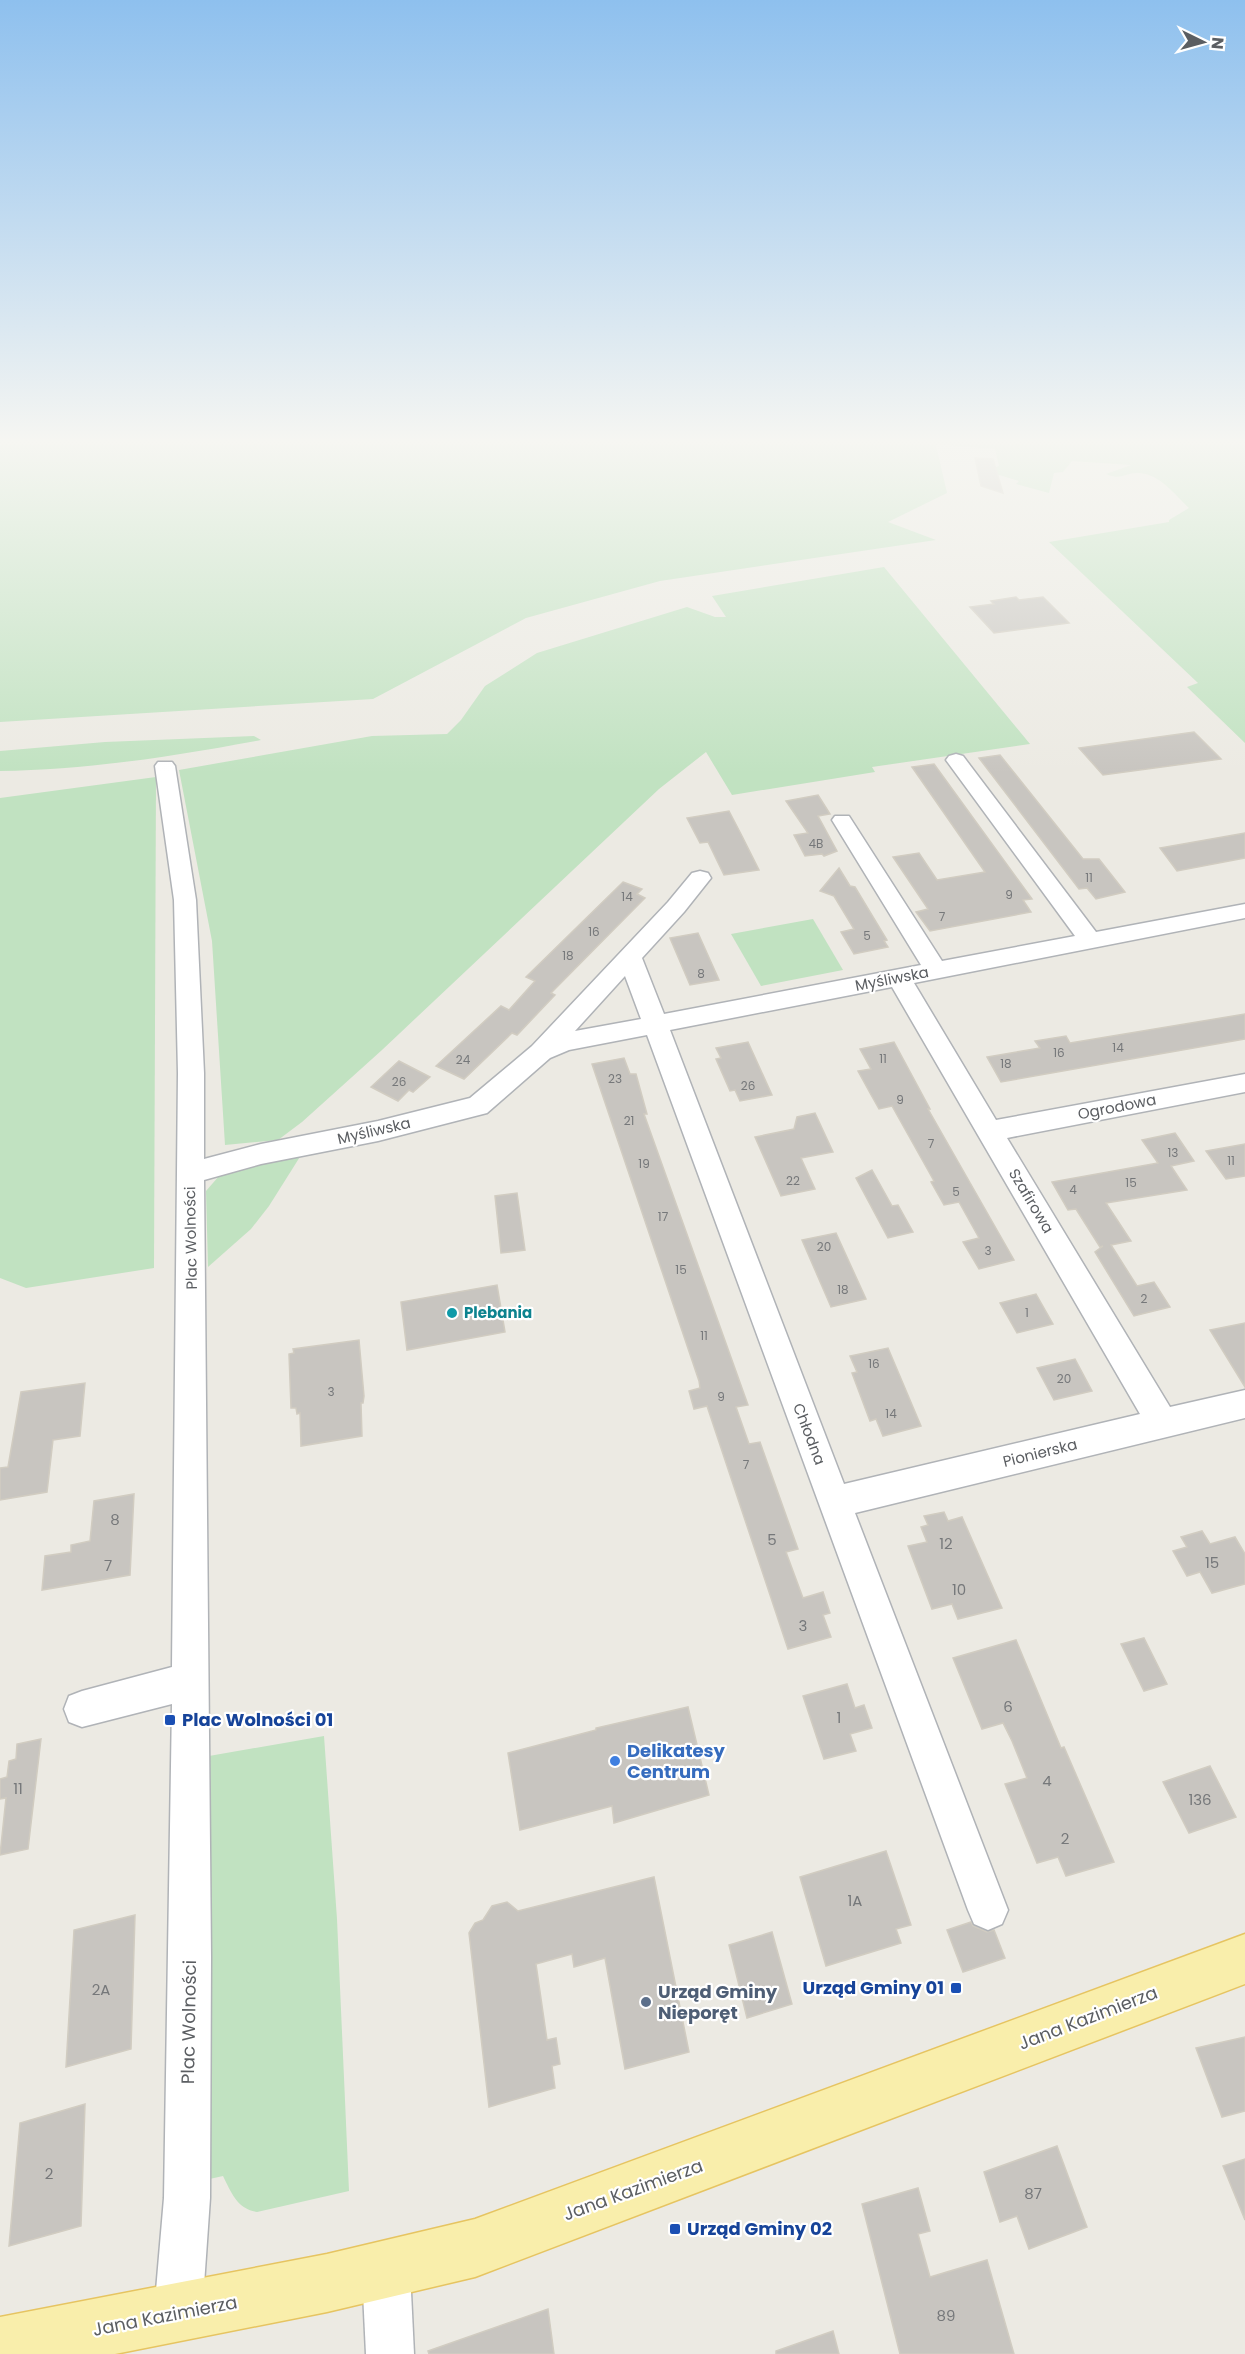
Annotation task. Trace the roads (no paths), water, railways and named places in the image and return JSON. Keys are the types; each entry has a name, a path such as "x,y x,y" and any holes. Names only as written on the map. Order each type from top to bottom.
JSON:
{"main road":[{"name":"Jana Kazimierza","path":"0,2347 178,2314 386,2271 475,2248 1245,1959"}],"street":[{"path":"956,760 1090,942"},
{"name":"Plac Wolności","path":"165,766 185,900 191,1073 187,2198 178,2314"},
{"path":"842,820 936,971"},
{"name":"Myśliwska","path":"190,1174 261,1154 378,1131 478,1106 540,1052 630,957 700,878"},
{"name":"Myśliwska","path":"540,1052 564,1042 1245,911"},
{"name":"Chłodna","path":"630,957 988,1910"},
{"name":"Szafirowa","path":"899,978 1163,1424"},
{"name":"Ogrodowa","path":"990,1131 1245,1083"},
{"name":"Pionierska","path":"835,1502 1245,1404"},
{"path":"82,1709 190,1708"},
{"path":"386,2271 390,2354"}],"place":[{"name":"Plebania","path":"452,1313"},
{"name":"Plac Wolności 01","path":"170,1720"},
{"name":"Delikatesy Centrum","path":"615,1761"},
{"name":"Urząd Gminy 01","path":"956,1988"},
{"name":"Urząd Gminy Nieporęt","path":"646,2002"},
{"name":"Urząd Gminy 02","path":"675,2229"}]}
